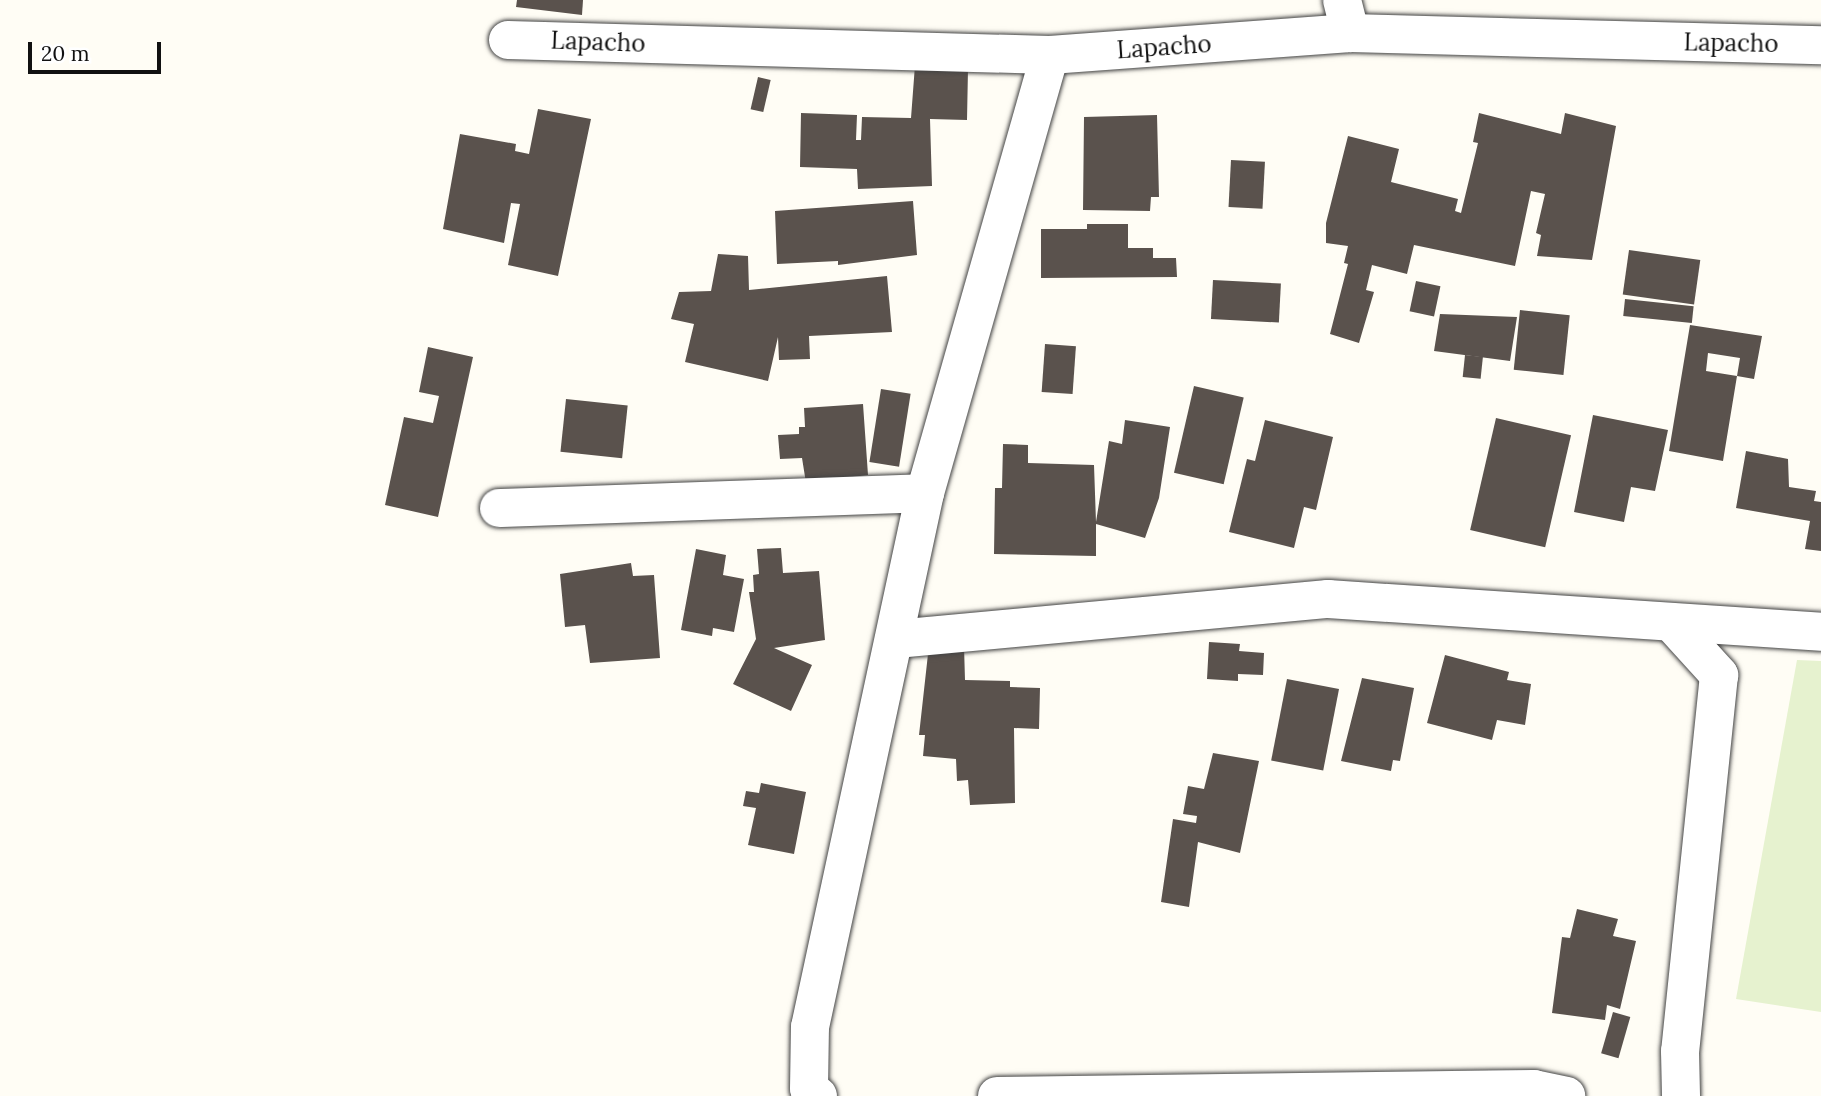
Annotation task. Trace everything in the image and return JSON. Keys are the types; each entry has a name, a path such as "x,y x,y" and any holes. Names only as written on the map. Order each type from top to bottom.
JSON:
{"street":[{"name":"Lapacho","path":"508,40 1050,55 1346,17 1821,45"},
{"path":"818,1096 809,1089 810,1027 896,639 925,493 1050,55"},
{"path":"499,508 925,493"},
{"path":"896,639 1328,598 1821,632"},
{"path":"1671,622 1719,675 1680,1051 1681,1096"},
{"path":"997,1096 1534,1089 1566,1096"}],"green space":[{"path":"1797,660 1821,661 1821,1012 1736,999"}],"building":[{"path":"517,0 583,0 582,15 516,7"},
{"path":"915,65 968,69 967,120 930,119 932,186 858,189 857,169 800,167 801,113 857,115 856,140 861,140 862,117 911,118"},
{"path":"758,77 771,80 763,112 751,109"},
{"path":"538,109 591,119 558,276 508,265 520,204 511,203 504,243 443,229 460,134 516,144 515,151 529,154"},
{"path":"1479,113 1561,134 1565,113 1616,126 1592,260 1537,256 1541,235 1536,233 1545,194 1531,191 1515,266 1414,245 1407,274 1372,265 1366,290 1374,292 1359,343 1330,334 1348,264 1344,263 1348,246 1326,243 1326,223 1348,136 1399,149 1391,182 1458,199 1455,211 1461,213 1478,143 1473,142"},
{"path":"1157,115 1159,197 1151,197 1150,211 1083,210 1084,117"},
{"path":"1231,160 1265,162 1262,209 1229,207"},
{"path":"913,201 917,255 838,265 838,261 777,264 775,211"},
{"path":"1087,224 1128,224 1128,248 1153,248 1153,258 1176,258 1177,277 1041,278 1041,229 1087,229"},
{"path":"1629,250 1700,260 1694,305 1623,295"},
{"path":"718,254 748,256 749,290 887,276 892,332 809,336 810,359 779,360 778,337 768,381 685,362 694,324 671,319 679,292 711,291"},
{"path":"1213,280 1281,284 1279,323 1211,319"},
{"path":"1416,281 1440,286 1434,317 1410,311"},
{"path":"1625,299 1694,306 1692,323 1623,316"},
{"path":"1520,310 1570,315 1563,375 1514,370"},
{"path":"1440,314 1517,317 1510,361 1434,351"},
{"path":"1690,325 1762,336 1754,379 1737,376 1723,461 1669,451","holes":["1708,353 1740,358 1737,376 1706,371"]},
{"path":"1045,344 1076,346 1073,394 1042,392"},
{"path":"428,347 473,357 438,517 385,505 404,417 433,423 439,396 419,392"},
{"path":"1465,355 1483,357 1481,379 1463,377"},
{"path":"1194,386 1244,397 1224,484 1174,473"},
{"path":"881,389 911,394 899,467 869,462"},
{"path":"566,399 628,405 622,458 560,452"},
{"path":"863,404 868,475 806,483 802,458 780,459 778,435 799,434 799,427 805,427 804,408"},
{"path":"1593,415 1668,430 1655,491 1631,487 1624,522 1574,512"},
{"path":"1496,418 1571,435 1545,547 1470,530"},
{"path":"1125,420 1170,427 1159,498 1145,538 1096,524 1096,556 994,554 995,488 1002,488 1003,444 1028,445 1028,463 1094,465 1096,522 1109,441 1122,444"},
{"path":"1265,420 1333,437 1316,510 1304,507 1294,548 1229,532 1247,459 1255,461"},
{"path":"1746,451 1788,459 1789,487 1816,491 1814,501 1821,502 1821,551 1805,549 1810,521 1736,508"},
{"path":"781,548 783,573 819,571 825,640 774,648 812,665 791,711 733,684 756,639 749,592 754,592 753,575 759,574 757,549"},
{"path":"696,549 726,555 723,575 744,579 734,632 713,628 712,636 681,630"},
{"path":"631,563 633,576 654,575 660,658 590,663 585,625 565,627 560,574"},
{"path":"1209,642 1240,644 1239,651 1264,653 1263,675 1238,674 1238,681 1207,679"},
{"path":"929,645 964,646 965,680 1010,681 1010,687 1040,688 1039,729 1014,728 1015,803 970,805 968,780 957,781 956,759 923,756 925,735 919,735"},
{"path":"1445,655 1509,672 1507,680 1531,684 1525,725 1497,720 1492,740 1427,723"},
{"path":"1362,678 1414,688 1400,761 1393,760 1391,771 1341,761"},
{"path":"1287,679 1339,689 1323,771 1271,760"},
{"path":"1213,753 1259,761 1240,853 1198,842 1189,907 1161,902 1173,819 1196,823 1197,816 1183,814 1188,786 1204,789"},
{"path":"761,783 806,792 794,854 748,845 756,808 743,806 746,791 759,793"},
{"path":"1577,909 1618,919 1613,936 1636,941 1620,1009 1607,1005 1605,1020 1552,1013 1562,937 1570,938"},
{"path":"1613,1012 1630,1017 1618,1058 1601,1053"}]}
